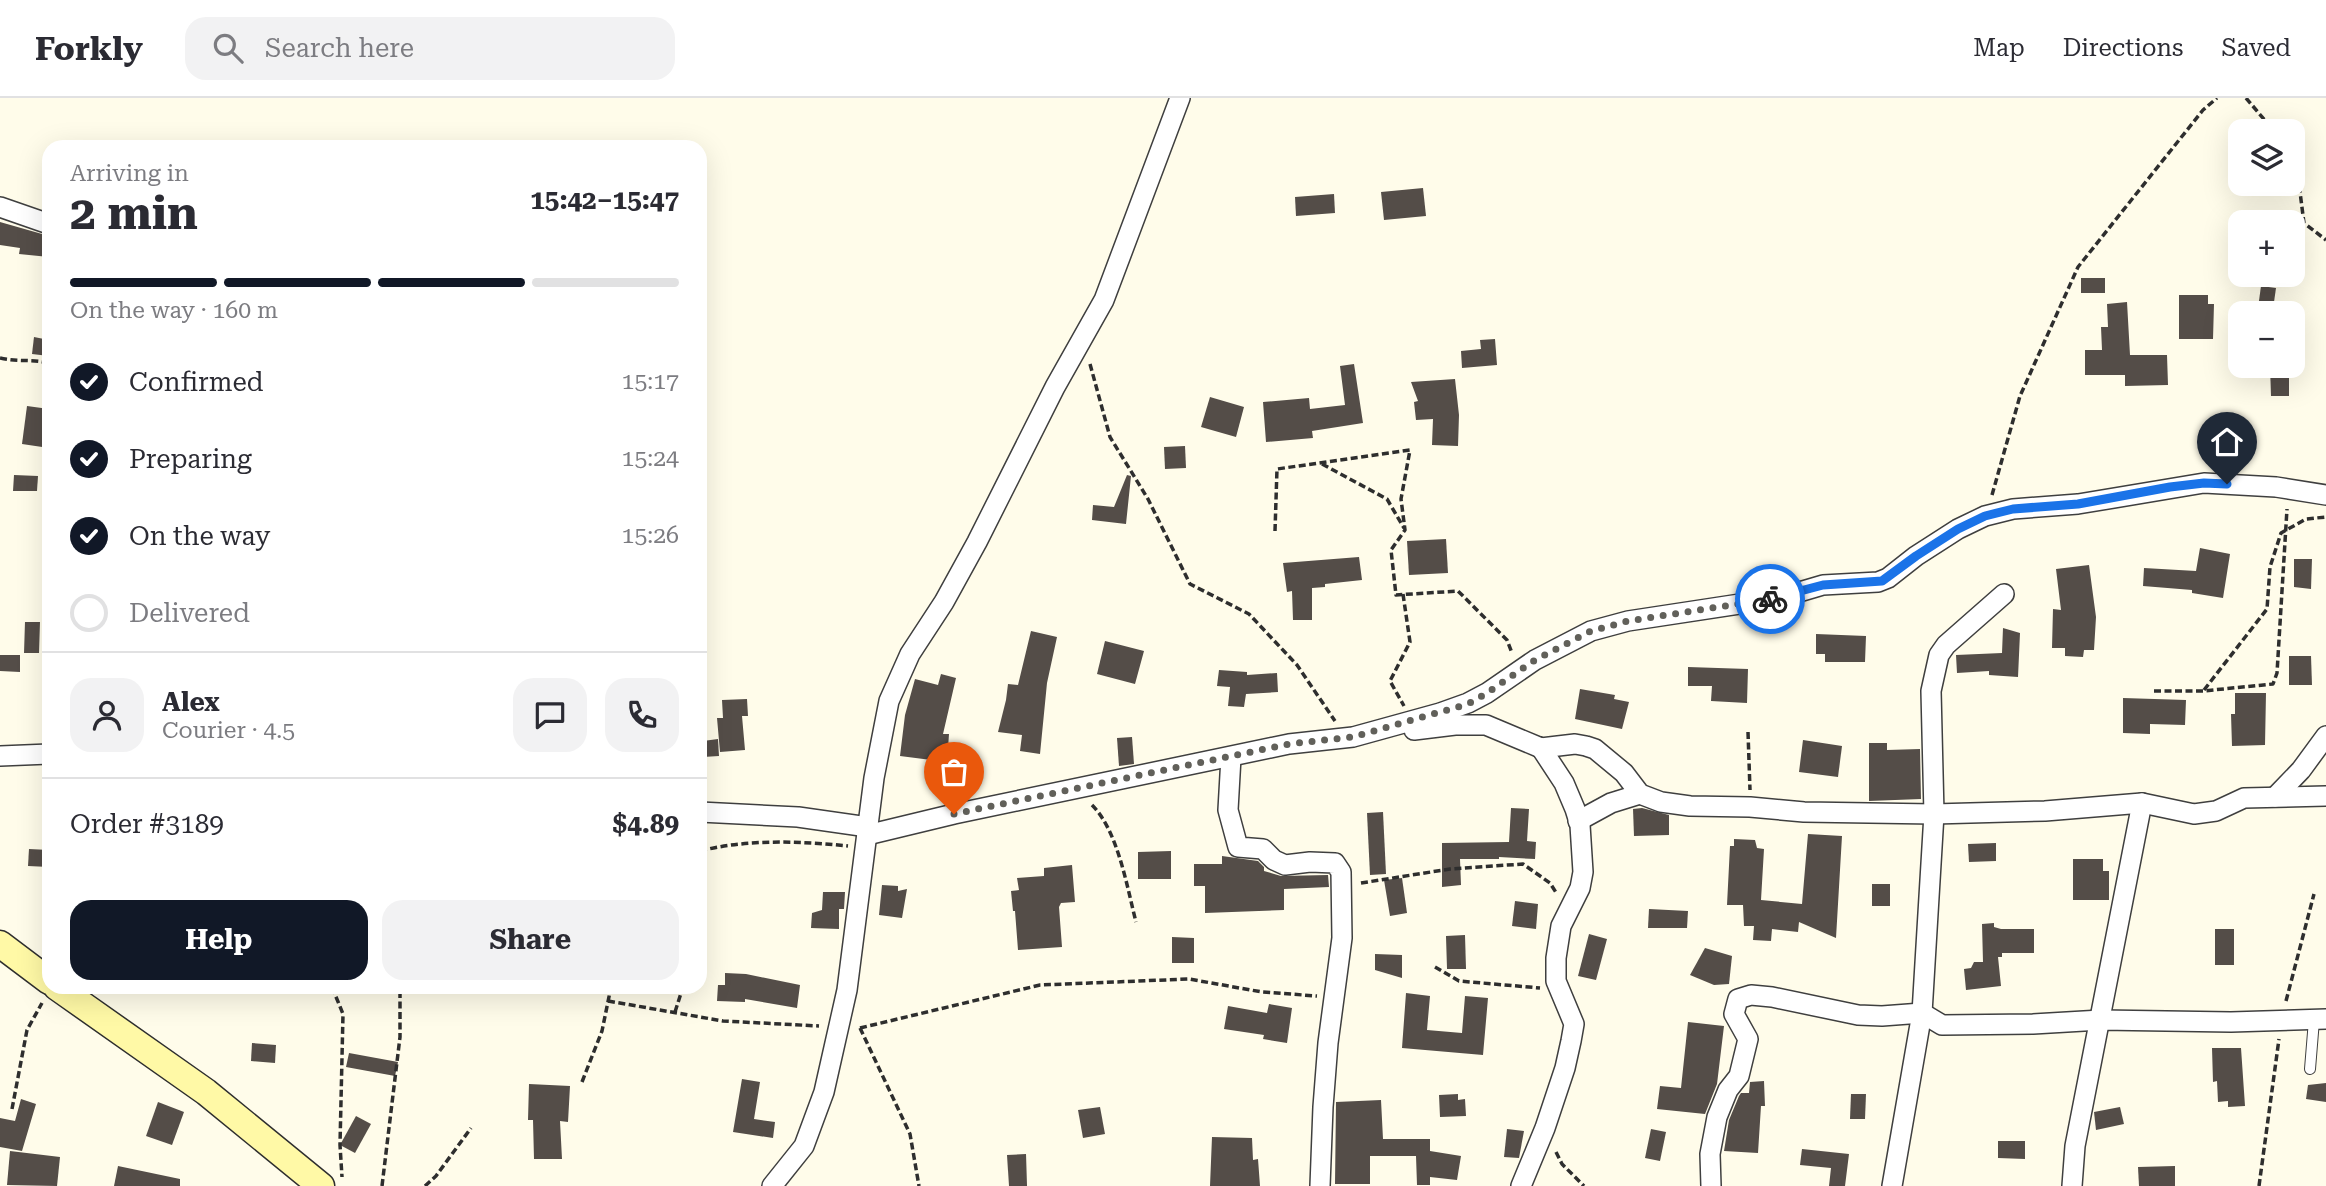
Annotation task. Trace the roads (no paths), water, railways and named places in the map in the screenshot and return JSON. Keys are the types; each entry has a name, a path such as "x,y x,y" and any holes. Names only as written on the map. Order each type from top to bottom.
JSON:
{"street":[{"path":"772,1186 804,1146 824,1092 846,993 874,778 889,701 910,654 977,542 1055,387 1104,300 1180,98"},
{"path":"0,207 42,222"},
{"path":"1349,737 1468,704 1574,638 1591,631 1628,621 1779,597 1823,585 1882,581 1958,529 1985,516 2013,509 2078,504 2204,483 2287,489 2326,495"},
{"path":"1892,1186 1922,1013 1934,814 1931,691 1937,663 1946,645 2004,594"},
{"path":"707,812 798,817 867,837 1075,789 1289,744 1455,725 1486,725 1541,748 1575,744 1595,749 1624,774 1640,794 1661,802 1690,806 1750,807 1804,812 1934,814 2045,811 2142,803 2194,814 2216,811 2244,798 2326,796"},
{"path":"2275,797 2301,770 2326,736"},
{"path":"1521,1186 1565,1069 1573,1032 1569,1011 1556,981 1556,958 1561,926 1570,913 1583,872 1578,821 1564,783 1541,748"},
{"path":"0,756 42,754"},
{"path":"1231,757 1228,810 1238,847 1263,849 1274,860 1285,865 1335,863 1341,872 1341,951 1333,997 1323,1107 1320,1186"},
{"path":"1578,821 1605,806 1640,794"},
{"path":"2072,1186 2075,1146 2142,803"},
{"path":"0,944 42,980"},
{"path":"60,994 206,1092 321,1186"},
{"path":"1711,1186 1710,1154 1717,1117 1728,1090 1739,1076 1748,1039 1734,1014 1738,999 1751,995 1858,1015 1922,1013 1941,1026 2101,1020 2231,1022 2320,1019"}],"lane":[{"path":"2310,1069 2320,1019"}]}
